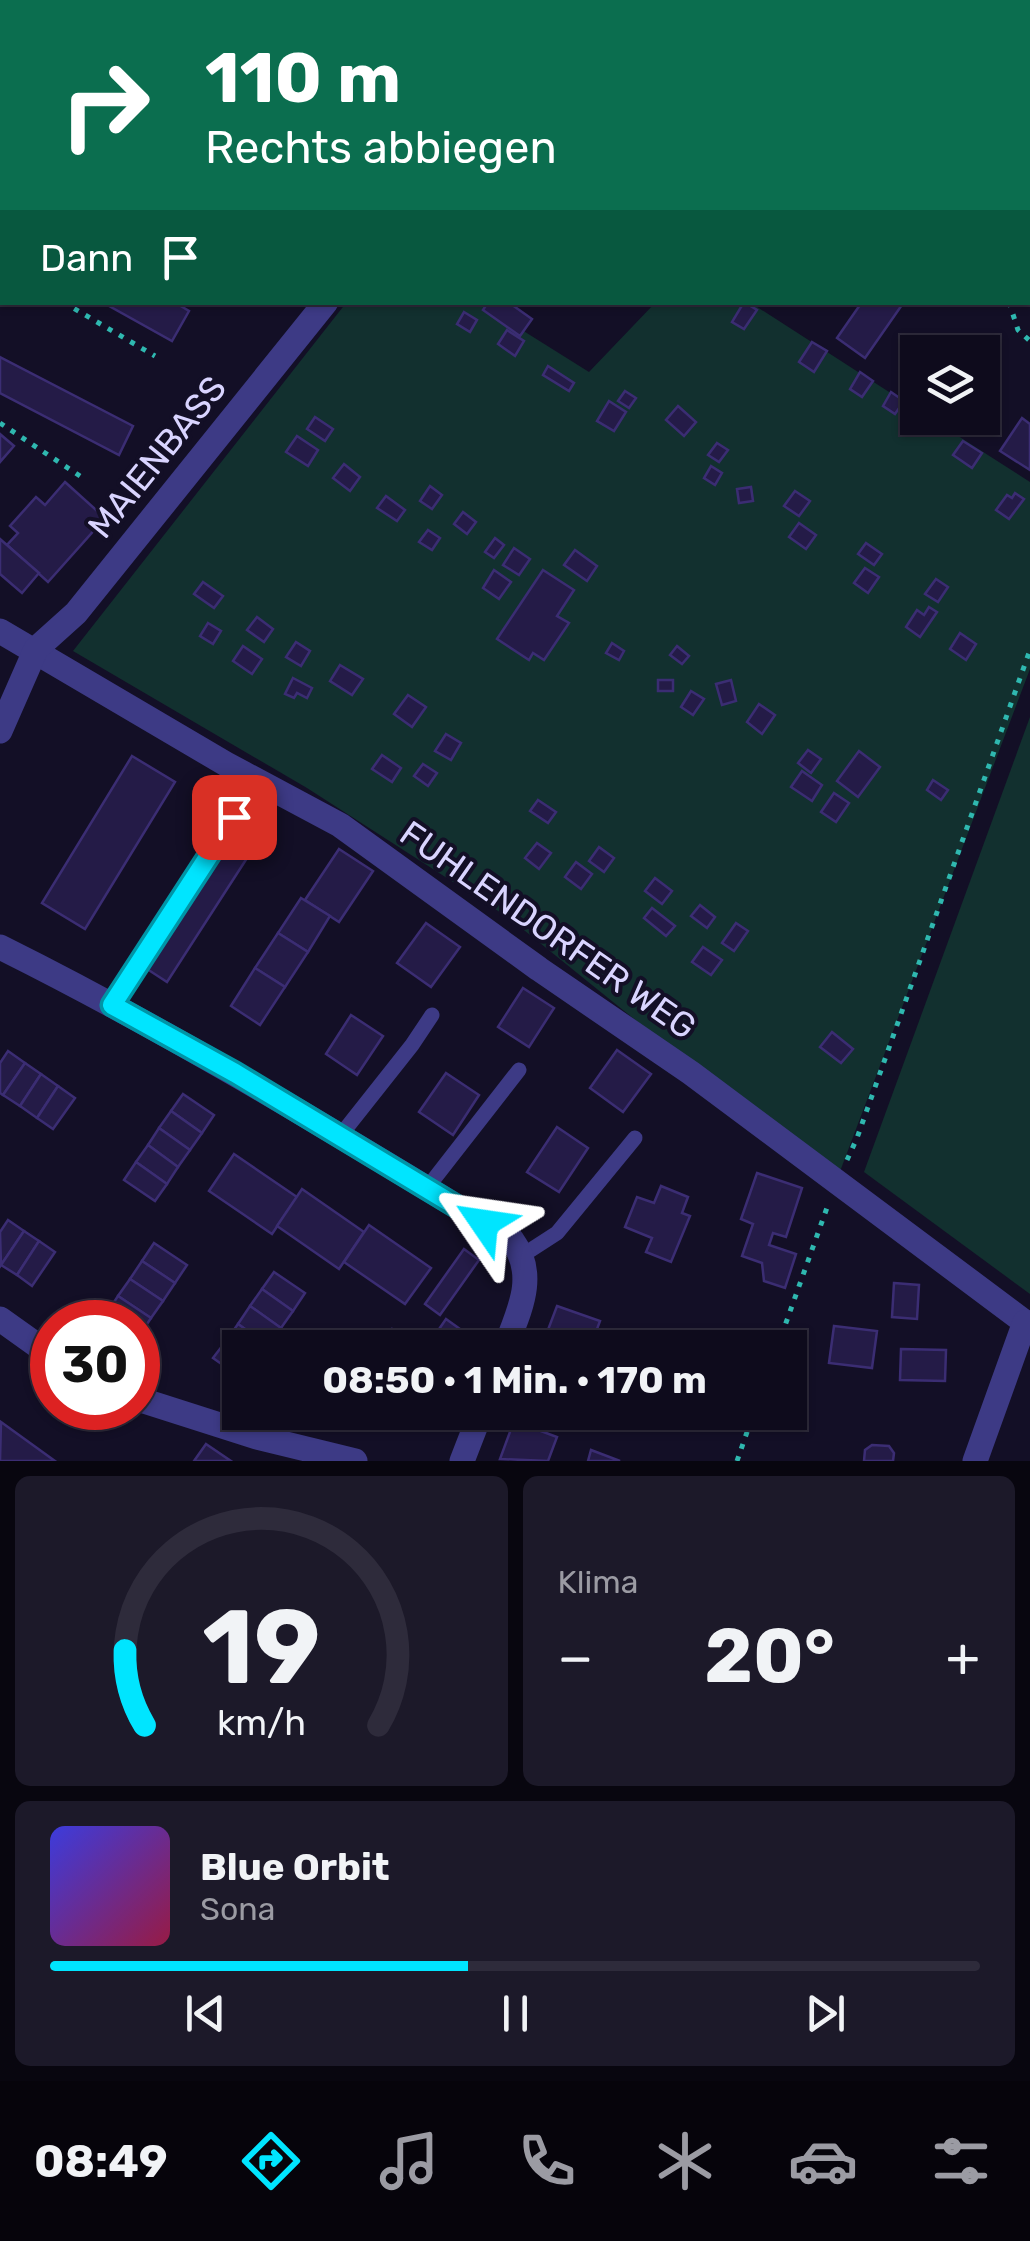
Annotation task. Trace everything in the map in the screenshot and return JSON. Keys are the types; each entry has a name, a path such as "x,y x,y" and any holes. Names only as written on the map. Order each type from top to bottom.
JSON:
{"street":[{"name":"MAIENBASS","path":"36,649 76,613 324,305"},
{"name":"FUHLENDORFER WEG","path":"0,630 226,764 340,826 691,1073 1028,1324"},
{"path":"0,732 36,649"},
{"path":"0,947 112,1005 512,1240 523,1255 527,1290 512,1330"},
{"path":"0,1319 30,1340"},
{"path":"975,1461 1028,1324"},
{"path":"160,1406 257,1437 355,1461"},
{"path":"462,1461 474,1430"}],"lane":[{"path":"112,1005 234,817"},
{"path":"340,1136 432,1015"},
{"path":"427,1188 519,1070"},
{"path":"523,1255 557,1233 635,1138"}],"path":[{"path":"68,305 155,356"},
{"path":"1010,305 1018,330 1030,341"},
{"path":"0,423 83,478"},
{"path":"783,1330 836,1182 858,1138 1030,650"},
{"path":"737,1461 748,1430"}],"green space":[{"path":"344,305 482,305 589,372 653,305 754,305 900,399 900,435 957,435 1030,482 1030,669 836,1182 509,918 307,788 73,651"},
{"path":"1030,717 1030,1294 864,1172"}],"building":[{"path":"107,305 179,305 189,311 172,341"},
{"path":"486,305 512,305 532,319 520,336 483,310"},
{"path":"742,305 757,310 744,329 732,322"},
{"path":"860,305 902,305 865,358 837,338"},
{"path":"464,312 477,320 470,332 457,324"},
{"path":"507,330 524,341 515,356 498,344"},
{"path":"812,342 827,351 814,372 799,362"},
{"path":"0,357 133,426 119,455 0,393"},
{"path":"548,366 574,383 569,391 543,375"},
{"path":"860,372 873,381 862,397 850,389"},
{"path":"625,391 636,398 629,408 618,401"},
{"path":"891,392 900,398 895,414 883,406"},
{"path":"609,401 626,412 614,431 597,421"},
{"path":"678,406 696,422 684,436 666,420"},
{"path":"315,417 333,429 325,441 307,429"},
{"path":"1022,418 1030,424 1030,470 1000,451"},
{"path":"0,434 14,446 0,462"},
{"path":"297,436 318,450 308,466 286,452"},
{"path":"963,441 982,453 972,468 953,455"},
{"path":"717,443 728,450 719,462 708,455"},
{"path":"344,464 360,477 350,491 333,478"},
{"path":"711,466 722,473 715,485 704,478"},
{"path":"65,482 105,518 48,582 7,545 18,533 10,526 36,497 45,505"},
{"path":"430,486 442,495 432,509 420,501"},
{"path":"751,487 753,501 739,503 737,489"},
{"path":"795,491 810,501 799,516 784,506"},
{"path":"1015,493 1024,499 1009,519 996,510 1007,495 1012,498"},
{"path":"386,496 405,510 397,521 377,508"},
{"path":"463,512 476,522 467,534 454,524"},
{"path":"799,523 816,535 806,549 789,537"},
{"path":"428,530 440,538 432,550 419,542"},
{"path":"495,538 504,545 494,558 485,552"},
{"path":"0,539 39,573 22,593 0,574"},
{"path":"866,543 882,554 874,565 858,554"},
{"path":"514,548 530,559 519,575 503,565"},
{"path":"575,550 597,566 587,581 564,565"},
{"path":"865,568 879,577 868,593 854,583"},
{"path":"494,570 511,582 499,599 483,588"},
{"path":"543,570 574,590 557,616 569,623 544,660 533,653 529,660 497,639"},
{"path":"936,579 948,587 938,602 925,594"},
{"path":"203,582 223,596 214,608 194,594"},
{"path":"929,607 937,612 920,637 906,627 917,610 924,615"},
{"path":"257,617 273,629 264,642 247,630"},
{"path":"208,623 221,631 213,644 200,636"},
{"path":"960,633 976,644 966,660 950,649"},
{"path":"296,642 310,651 301,666 286,657"},
{"path":"612,643 624,651 619,660 606,653"},
{"path":"243,646 262,659 252,674 233,661"},
{"path":"677,646 689,656 682,664 670,655"},
{"path":"340,665 363,679 352,695 330,681"},
{"path":"293,678 312,688 307,698 297,693 294,698 285,694"},
{"path":"658,680 673,680 673,691 658,691"},
{"path":"731,680 736,701 722,705 716,684"},
{"path":"691,691 704,699 693,715 681,707"},
{"path":"408,695 426,707 412,727 394,714"},
{"path":"759,704 775,715 762,734 747,722"},
{"path":"446,734 461,743 451,760 435,751"},
{"path":"808,750 821,759 811,773 798,763"},
{"path":"859,751 880,767 858,797 837,781"},
{"path":"382,755 401,768 392,782 372,769"},
{"path":"132,756 175,782 85,929 42,903"},
{"path":"423,764 437,773 428,786 414,776"},
{"path":"802,771 822,785 812,801 791,787"},
{"path":"933,780 948,790 941,800 927,790"},
{"path":"834,793 849,803 836,822 821,812"},
{"path":"538,800 556,812 548,823 530,811"},
{"path":"249,811 269,824 167,982 147,969"},
{"path":"537,843 551,853 539,869 525,858"},
{"path":"599,847 614,858 604,872 589,861"},
{"path":"339,849 373,871 339,922 305,900"},
{"path":"576,862 592,874 581,889 565,877"},
{"path":"655,878 672,891 662,904 645,891"},
{"path":"301,898 330,916 308,952 278,933"},
{"path":"700,905 715,917 707,928 691,916"},
{"path":"652,908 675,926 666,936 644,918"},
{"path":"426,923 460,947 431,987 397,963"},
{"path":"736,923 748,931 734,951 722,943"},
{"path":"278,933 308,952 285,987 255,968"},
{"path":"703,947 722,960 711,975 692,962"},
{"path":"255,968 285,987 260,1025 231,1006"},
{"path":"523,988 554,1008 529,1047 498,1027"},
{"path":"351,1015 383,1036 357,1075 326,1054"},
{"path":"832,1032 853,1049 841,1063 820,1047"},
{"path":"617,1050 651,1074 623,1112 590,1088"},
{"path":"8,1051 25,1063 3,1095 0,1063"},
{"path":"25,1063 41,1074 20,1106 3,1095"},
{"path":"446,1073 479,1095 453,1135 419,1112"},
{"path":"41,1074 58,1086 37,1118 20,1106"},
{"path":"58,1086 75,1098 53,1129 37,1118"},
{"path":"183,1094 214,1115 202,1133 171,1111"},
{"path":"171,1111 202,1133 190,1150 159,1128"},
{"path":"557,1127 588,1148 559,1192 527,1172"},
{"path":"159,1128 190,1150 178,1167 148,1145"},
{"path":"148,1145 178,1167 167,1184 136,1162"},
{"path":"234,1154 297,1197 272,1234 209,1191"},
{"path":"136,1162 167,1184 155,1201 124,1180"},
{"path":"757,1173 802,1188 786,1237 773,1233 769,1245 796,1254 785,1288 764,1281 762,1263 742,1256 753,1224 741,1219"},
{"path":"661,1186 688,1197 682,1213 690,1216 671,1262 646,1252 652,1238 625,1227 637,1197 654,1203"},
{"path":"302,1189 364,1232 339,1269 277,1226"},
{"path":"8,1220 24,1231 1,1265 0,1232"},
{"path":"369,1225 431,1268 405,1304 344,1262"},
{"path":"24,1231 39,1241 17,1275 1,1265"},
{"path":"39,1241 55,1252 32,1286 17,1275"},
{"path":"154,1243 187,1265 175,1283 142,1261"},
{"path":"464,1249 479,1260 440,1315 425,1304"},
{"path":"142,1261 175,1283 163,1301 130,1279"},
{"path":"274,1272 305,1293 293,1311 262,1289"},
{"path":"130,1279 163,1301 160,1305 160,1300 124,1300 118,1296"},
{"path":"894,1283 919,1285 917,1319 892,1317"},
{"path":"262,1289 293,1311 281,1328 250,1306"},
{"path":"250,1306 281,1328 246,1330 238,1324"},
{"path":"557,1306 600,1321 597,1330 548,1330"},
{"path":"446,1319 461,1330 438,1330"},
{"path":"834,1326 877,1331 872,1368 829,1363"},
{"path":"222,1346 222,1364 213,1358"},
{"path":"901,1349 946,1350 945,1381 900,1380"},
{"path":"1,1422 55,1461 0,1461"},
{"path":"511,1430 538,1430 557,1437 548,1461 500,1459"},
{"path":"206,1444 231,1461 194,1461"},
{"path":"872,1445 889,1446 894,1453 893,1461 864,1461 865,1450"},
{"path":"591,1450 620,1461 588,1461"}],"route":[{"path":"234,817 112,1005 235,1073 484,1223"}]}
